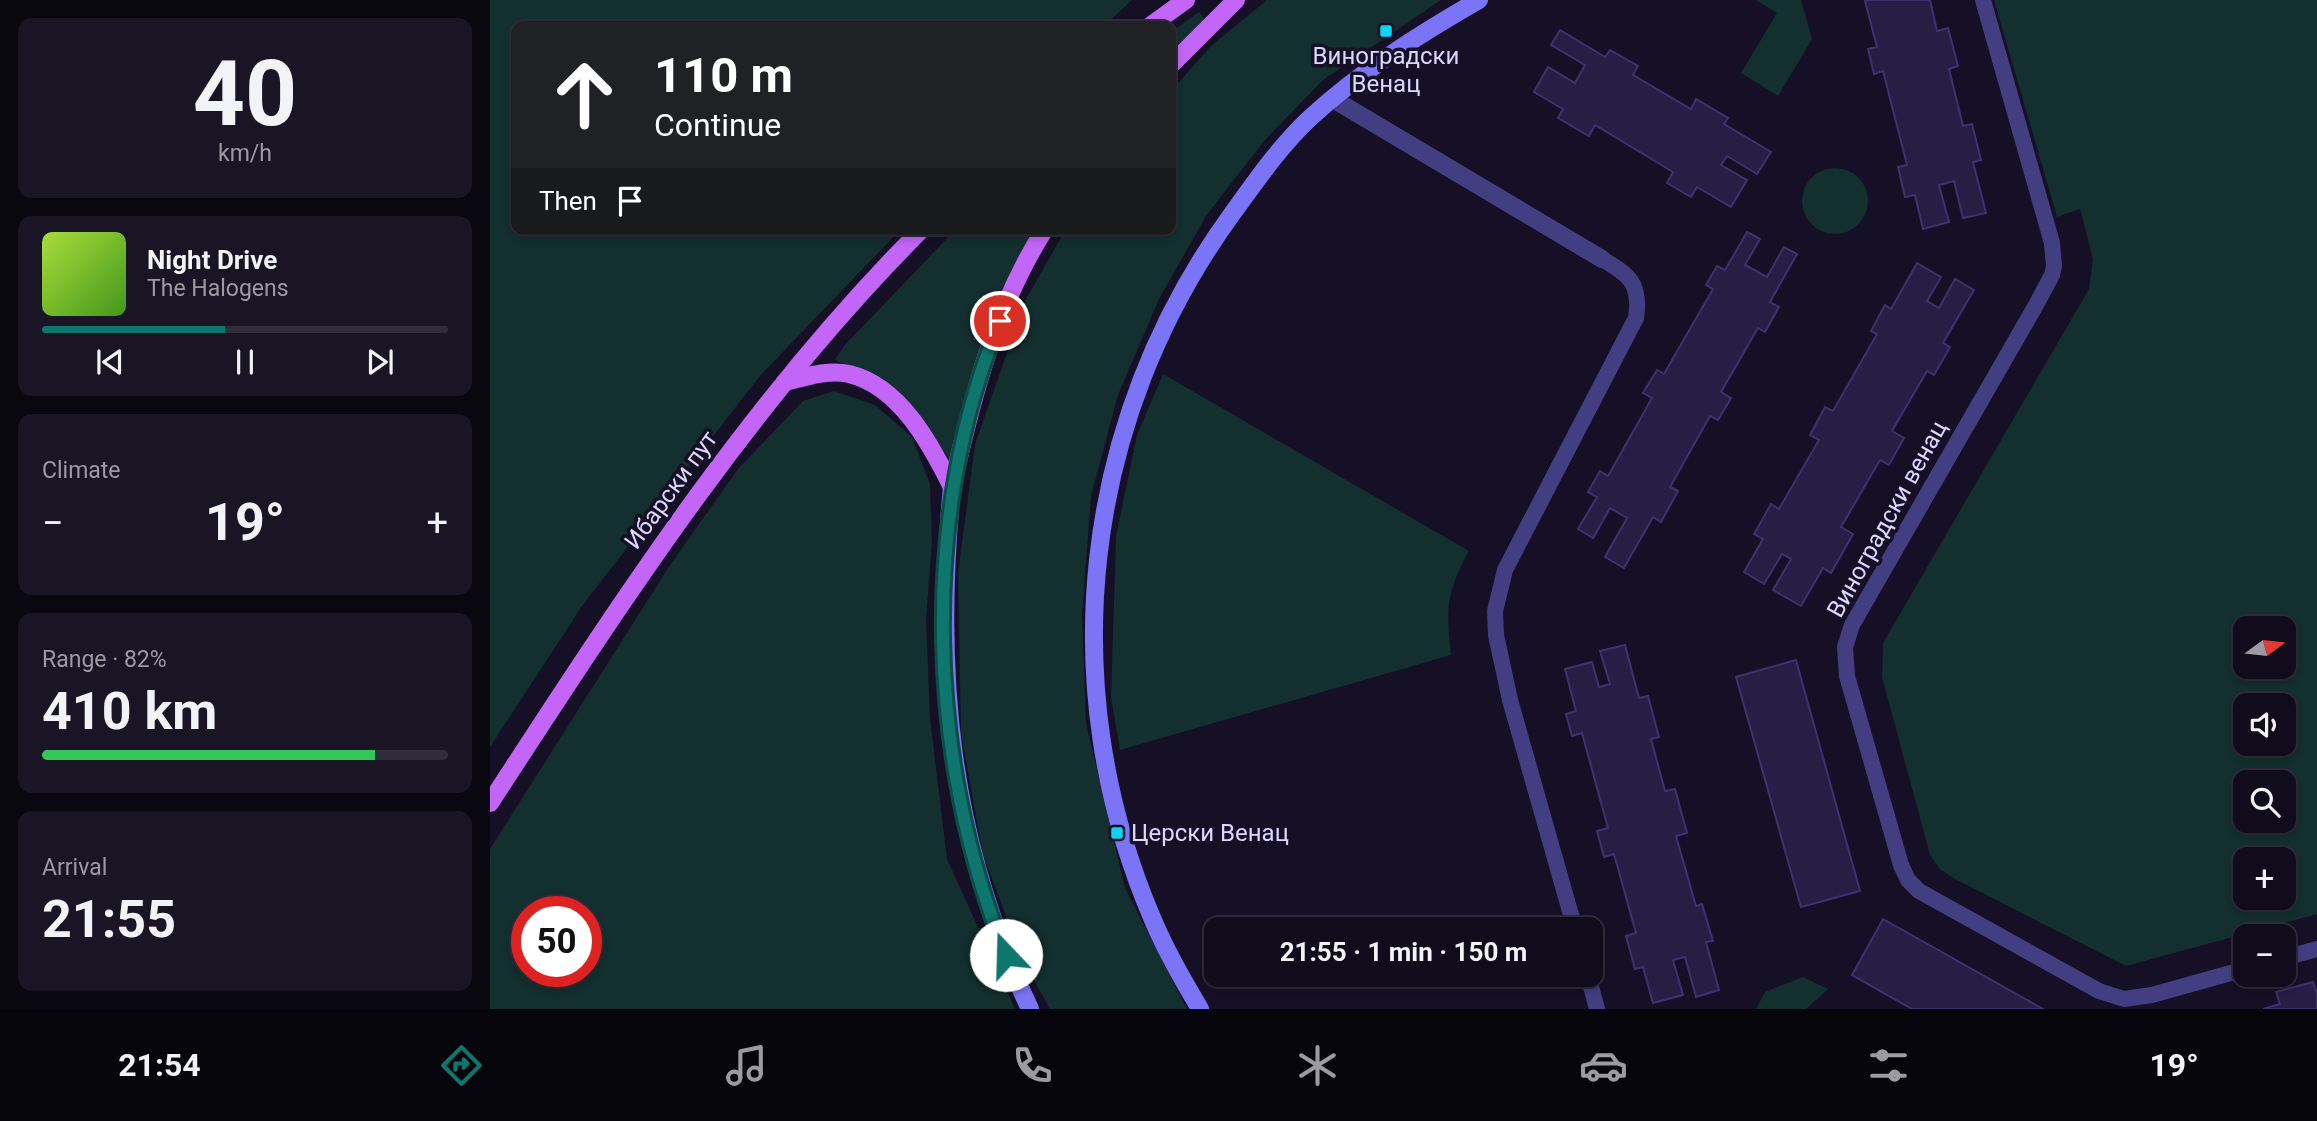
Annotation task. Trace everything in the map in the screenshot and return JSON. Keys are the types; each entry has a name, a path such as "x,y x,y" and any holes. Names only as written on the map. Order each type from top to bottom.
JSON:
{"main road":[{"path":"1157,21 1186,0"},
{"path":"1176,60 1236,0"},
{"name":"Ибарски пут","path":"490,803 636,580 706,481 785,382 917,235"},
{"path":"952,487 967,419 990,346 1016,284 1042,235"},
{"path":"785,382 816,375 849,374 880,391 908,414 933,451 952,487"}],"street":[{"path":"1200,1009 1153,920 1126,848 1103,756 1096,697 1094,640 1099,540 1117,452 1157,338 1208,247 1256,181 1291,139 1333,99 1382,60 1479,0"},
{"path":"1333,99 1602,259"},
{"path":"952,487 945,558 945,673 958,790 976,873 1003,948 1030,1009"}],"lane":[{"name":"Виноградски венац","path":"1983,0 2046,219 2054,266 2036,305 1852,625 1845,647 1847,677 1901,865 1908,880 1919,891 2099,991 2123,999 2152,995 2233,972"},
{"path":"1571,917 1507,687 1496,635 1495,611 1505,570 1636,318 1639,302 1631,279 1625,272 1602,259"},
{"path":"2296,955 2317,949"},
{"path":"1591,987 1597,1009"}],"green space":[{"path":"490,0 1132,0 1109,21 511,21 511,235 895,235 759,377 582,606 490,747"},
{"path":"1267,0 1441,0 1323,80 1264,141 1206,216 1159,299 1118,395 1091,496 1082,616 1086,723 1125,888 1187,1009 1050,1009 1023,961 983,855 961,733 958,573 975,444 1026,299 1063,235 1176,235 1176,85 1211,46"},
{"path":"1756,0 1801,0 1812,39 1778,96 1741,73 1777,13"},
{"path":"1994,0 2317,0 2317,914 2280,924 2233,924 2233,937 2126,966 1940,869 1930,855 1882,677 1883,643 2089,289 2093,259 2080,209 2057,217"},
{"path":"1199,12 1205,20 1176,48 1176,28"},
{"path":"1835,168 1848,171 1858,178 1865,188 1868,201 1865,214 1858,224 1848,231 1835,234 1822,231 1812,224 1805,214 1802,201 1805,188 1812,178 1822,171"},
{"path":"950,235 1035,235 971,378 949,459 926,427 901,400 871,378 835,360 844,346"},
{"path":"1163,374 1469,551 1456,578 1450,601 1448,625 1451,655 1120,750 1111,697 1116,536 1137,435"},
{"path":"834,391 875,405 912,437 930,484 932,543 926,619 930,718 947,859 1015,1009 490,1009 490,849 670,565 738,469 803,401"},
{"path":"1803,977 1828,989 1806,1009 1756,1009 1765,992"}],"building":[{"path":"1930,0 1937,31 1948,28 1958,66 1949,69 1963,126 1972,124 1981,160 1973,162 1986,213 1963,218 1954,181 1939,185 1949,222 1923,229 1915,195 1905,197 1898,167 1907,165 1883,71 1874,74 1868,49 1877,47 1865,1"},
{"path":"1560,30 1605,57 1610,50 1638,66 1633,75 1691,109 1696,99 1728,118 1724,124 1771,152 1757,174 1727,156 1721,165 1747,180 1731,207 1697,187 1691,197 1667,183 1673,172 1595,125 1589,136 1558,118 1563,109 1534,92 1548,67 1575,83 1585,65 1551,45"},
{"path":"1747,232 1760,239 1745,265 1767,277 1784,247 1797,254 1770,302 1779,307 1765,332 1758,328 1721,392 1731,398 1718,420 1710,416 1670,487 1678,491 1661,522 1653,517 1624,568 1605,557 1627,518 1610,508 1593,538 1578,529 1597,497 1588,492 1600,471 1608,476 1652,398 1643,393 1657,370 1664,374 1713,289 1706,285 1717,266 1725,270"},
{"path":"1917,263 1941,277 1927,301 1939,308 1955,279 1974,290 1943,343 1950,347 1934,375 1927,371 1892,431 1904,438 1889,465 1880,460 1841,527 1853,534 1831,573 1823,568 1801,606 1773,590 1791,559 1782,554 1764,584 1744,572 1763,539 1754,534 1771,504 1779,509 1819,440 1810,435 1825,407 1833,411 1877,334 1871,331 1885,305 1891,309"},
{"path":"1625,645 1639,698 1648,696 1659,737 1651,739 1665,791 1675,789 1687,833 1676,836 1696,906 1702,904 1713,941 1706,942 1719,990 1696,997 1685,957 1673,960 1683,995 1653,1003 1643,967 1635,969 1626,936 1636,933 1614,854 1604,857 1597,831 1608,828 1582,733 1572,736 1566,714 1576,711 1565,669 1592,662 1599,687 1610,684 1600,651"},
{"path":"1796,660 1860,891 1801,907 1736,677"},
{"path":"1883,919 2043,1009 1912,1009 1852,975"},
{"path":"2313,982 2317,994 2317,1009 2263,1009 2280,1004 2276,992"}],"place":[{"name":"Виноградски Венац","path":"1386,31"},
{"name":"Церски Венац","path":"1117,833"}],"route":[{"path":"1000,321 977,382 952,487 945,558 945,673 958,790 976,873 1006,955"}]}
